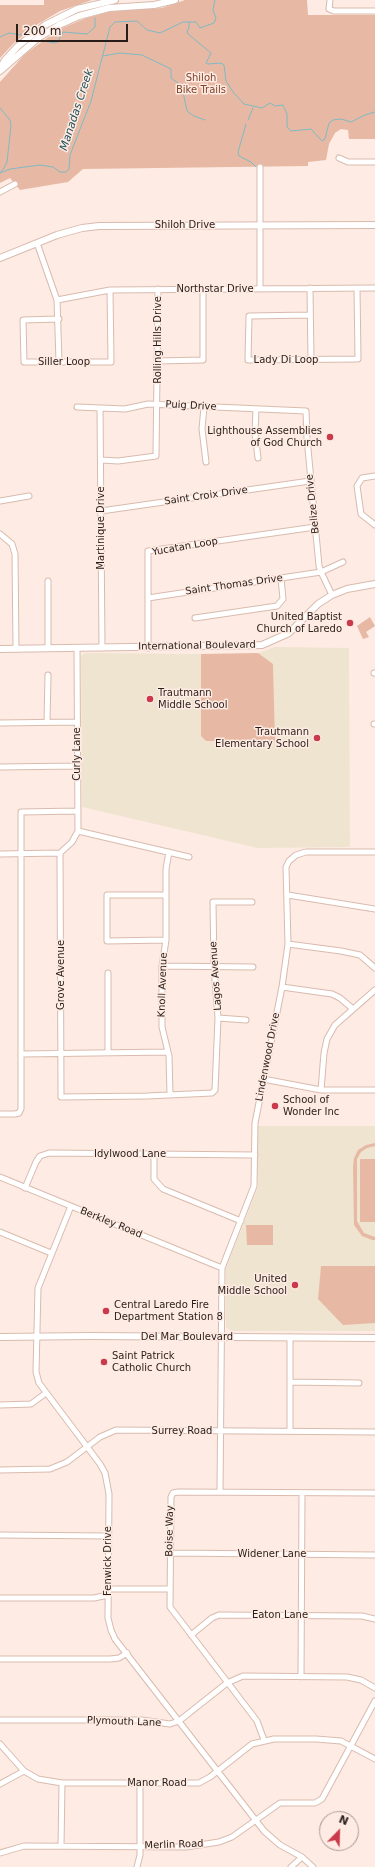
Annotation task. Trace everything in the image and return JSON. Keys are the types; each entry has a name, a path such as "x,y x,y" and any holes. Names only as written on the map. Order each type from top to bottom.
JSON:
{"main road":[{"path":"0,70 5,60 18,46 44,25 77,9 115,0"},
{"path":"0,70 38,38 72,19 109,8 154,5 175,0"},
{"name":"Shiloh Drive","path":"0,258 68,232 99,226 375,224"},
{"name":"International Boulevard","path":"0,649 148,648 263,645 289,633 318,604 332,594 347,589 375,584"},
{"name":"Del Mar Boulevard","path":"0,1337 36,1338 89,1336 375,1338"}],"street":[{"path":"330,0 329,9 334,11 375,11"},
{"path":"339,158 348,162 375,162"},
{"path":"260,167 260,289"},
{"path":"0,192 15,184"},
{"path":"37,243 57,300 59,362"},
{"path":"310,288 311,360"},
{"name":"Lady Di Loop","path":"310,315 249,316 248,360 358,359 357,288"},
{"name":"Northstar Drive","path":"57,300 110,290 375,288"},
{"name":"Rolling Hills Drive","path":"101,460 118,461 156,456 158,289"},
{"path":"158,361 203,360 203,289"},
{"name":"Siller Loop","path":"58,319 23,320 24,362 111,362 110,290"},
{"name":"Puig Drive","path":"77,407 125,409 143,405 157,405 306,411"},
{"path":"204,407 202,429 206,462"},
{"name":"Martinique Drive","path":"100,408 102,648"},
{"path":"256,409 255,433 258,458"},
{"name":"Belize Drive","path":"306,411 306,438 310,482 321,572 332,594"},
{"path":"375,476 362,478 358,486 361,514 375,525"},
{"name":"Saint Croix Drive","path":"101,511 310,482"},
{"path":"0,501 29,496"},
{"name":"Yucatan Loop","path":"148,648 148,551 315,527"},
{"path":"0,534 12,544 15,554 16,649"},
{"name":"Saint Thomas Drive","path":"148,598 321,572 343,562"},
{"path":"195,618 277,606 283,599 281,578"},
{"path":"48,581 48,648"},
{"name":"Curly Lane","path":"77,648 78,831"},
{"path":"47,722 48,676"},
{"path":"0,723 77,722"},
{"path":"0,767 78,766"},
{"path":"0,1114 19,1112 21,1109 21,812 78,811"},
{"path":"0,854 60,853 72,842 78,831 188,857"},
{"name":"Knoll Avenue","path":"169,852 166,869 166,940 162,966 162,1028 168,1052 170,1094"},
{"name":"Lindenwood Drive","path":"220,1492 222,1431 222,1268 254,1186 255,1123 282,987 288,944 288,895 286,867 289,861 296,855 306,852 375,852"},
{"name":"Grove Avenue","path":"60,853 61,1097 147,1096 170,1094"},
{"path":"166,895 107,895 107,941 166,940"},
{"path":"288,895 375,909"},
{"name":"Lagos Avenue","path":"170,1094 212,1093 215,1090 218,1018 214,967 213,902 252,902"},
{"path":"288,944 360,955 375,968"},
{"path":"162,966 254,967"},
{"path":"108,973 108,1052"},
{"path":"282,987 332,994 340,998 353,1009"},
{"path":"321,1090 324,1053 327,1040 335,1025 375,990"},
{"path":"218,1018 246,1020"},
{"path":"21,1054 168,1052"},
{"path":"264,1079 321,1090 375,1090"},
{"name":"Idylwood Lane","path":"26,1188 36,1162 40,1156 49,1153 254,1155"},
{"path":"154,1154 154,1179 162,1189 240,1221"},
{"name":"Berkley Road","path":"0,1177 222,1268"},
{"name":"Fenwick Drive","path":"71,1206 37,1293 36,1372 39,1384 100,1464 107,1482 109,1494 109,1624 115,1639 270,1838 302,1857 313,1867"},
{"path":"0,1232 51,1254"},
{"path":"290,1337 290,1431"},
{"path":"291,1382 359,1383"},
{"path":"0,1405 31,1404 46,1393"},
{"name":"Surrey Road","path":"0,1470 50,1469 67,1462 100,1437 116,1430 375,1432"},
{"name":"Boise Way","path":"264,1740 257,1721 172,1612 170,1607 170,1502 173,1493 220,1492 375,1494"},
{"path":"301,1677 302,1493"},
{"path":"0,1535 108,1536"},
{"name":"Widener Lane","path":"170,1553 375,1555"},
{"path":"108,1589 169,1589"},
{"path":"0,1598 94,1598 108,1595"},
{"name":"Eaton Lane","path":"191,1635 212,1618 219,1615 362,1616 375,1619"},
{"path":"0,1658 110,1659 118,1658 126,1653"},
{"path":"179,1721 227,1683 243,1676 355,1678 375,1688"},
{"name":"Merlin Road","path":"0,1853 24,1846 186,1847 219,1842 232,1837 280,1803 315,1803 322,1799 375,1701"},
{"name":"Plymouth Lane","path":"0,1720 142,1720 170,1724 179,1721"},
{"name":"Manor Road","path":"24,1771 38,1779 62,1783 199,1782 218,1771 246,1748 264,1740 316,1739 341,1741 375,1759"},
{"path":"0,1744 24,1771 0,1784"},
{"path":"61,1846 62,1783"},
{"path":"137,1867 140,1846 140,1783"},
{"path":"291,1867 302,1857"}],"shaded area":[{"path":"275,647 349,648 350,847 258,848 82,807 81,656 84,653 201,654 201,736 207,741 274,741 273,665 258,653"},
{"path":"257,1126 375,1126 375,1331 231,1331 226,1327 226,1268 258,1187"}],"green space":[{"path":"44,0 92,0 60,11 38,24 14,43 0,58 0,5 44,5"},
{"name":"Shiloh Bike Trails","path":"185,0 307,0 308,15 375,15 375,139 349,139 348,130 341,129 335,133 329,144 326,160 308,162 308,166 83,169 68,182 20,190 10,178 0,183 0,82 25,54 58,30 86,18 107,12 162,8"},
{"path":"370,617 375,626 366,632 369,637 363,639 357,626"},
{"path":"258,653 273,664 275,741 206,741 201,736 201,654"},
{"path":"375,1143 375,1146 367,1148 361,1152 357,1159 357,1221 364,1233 375,1237 375,1240 372,1240 362,1236 354,1225 353,1167 354,1158 358,1150 366,1145"},
{"path":"360,1159 375,1159 375,1222 360,1222"},
{"path":"246,1225 273,1225 273,1245 247,1245"},
{"path":"321,1266 375,1266 375,1323 343,1325 318,1299"}],"waterway":[{"path":"189,22 196,22 200,28 214,23 216,18 213,10 215,0"},
{"path":"45,41 54,43 58,42 63,32 87,34 95,27 95,18"},
{"name":"Manadas Creek","path":"0,173 10,169 40,165 53,167 60,172 66,172 69,169 70,155 91,101 110,27 115,22 137,21 147,30 160,33 183,22 189,22 188,34 211,53 206,63 221,63 224,65 226,81 233,92 244,104 262,108 270,103 275,106 283,105 287,114 287,127 291,131 311,129 322,141 325,139 329,123 333,120 341,119 351,122 375,112"},
{"path":"0,37 9,33 22,35"},
{"path":"103,56 120,53 142,55 171,69 171,78 178,83 183,92 187,111 194,116 205,120"},
{"path":"0,108 10,120 11,126 7,162 0,173"},
{"path":"248,120 253,108"},
{"path":"246,124 238,152 239,156 251,162 256,167"}],"place":[{"name":"Lighthouse Assemblies of God Church","path":"330,437"},
{"name":"United Baptist Church of Laredo","path":"350,623"},
{"name":"Trautmann Middle School","path":"150,699"},
{"name":"Trautmann Elementary School","path":"317,738"},
{"name":"School of Wonder Inc","path":"275,1106"},
{"name":"United Middle School","path":"295,1285"},
{"name":"Central Laredo Fire Department Station 8","path":"106,1311"},
{"name":"Saint Patrick Catholic Church","path":"104,1362"}]}
